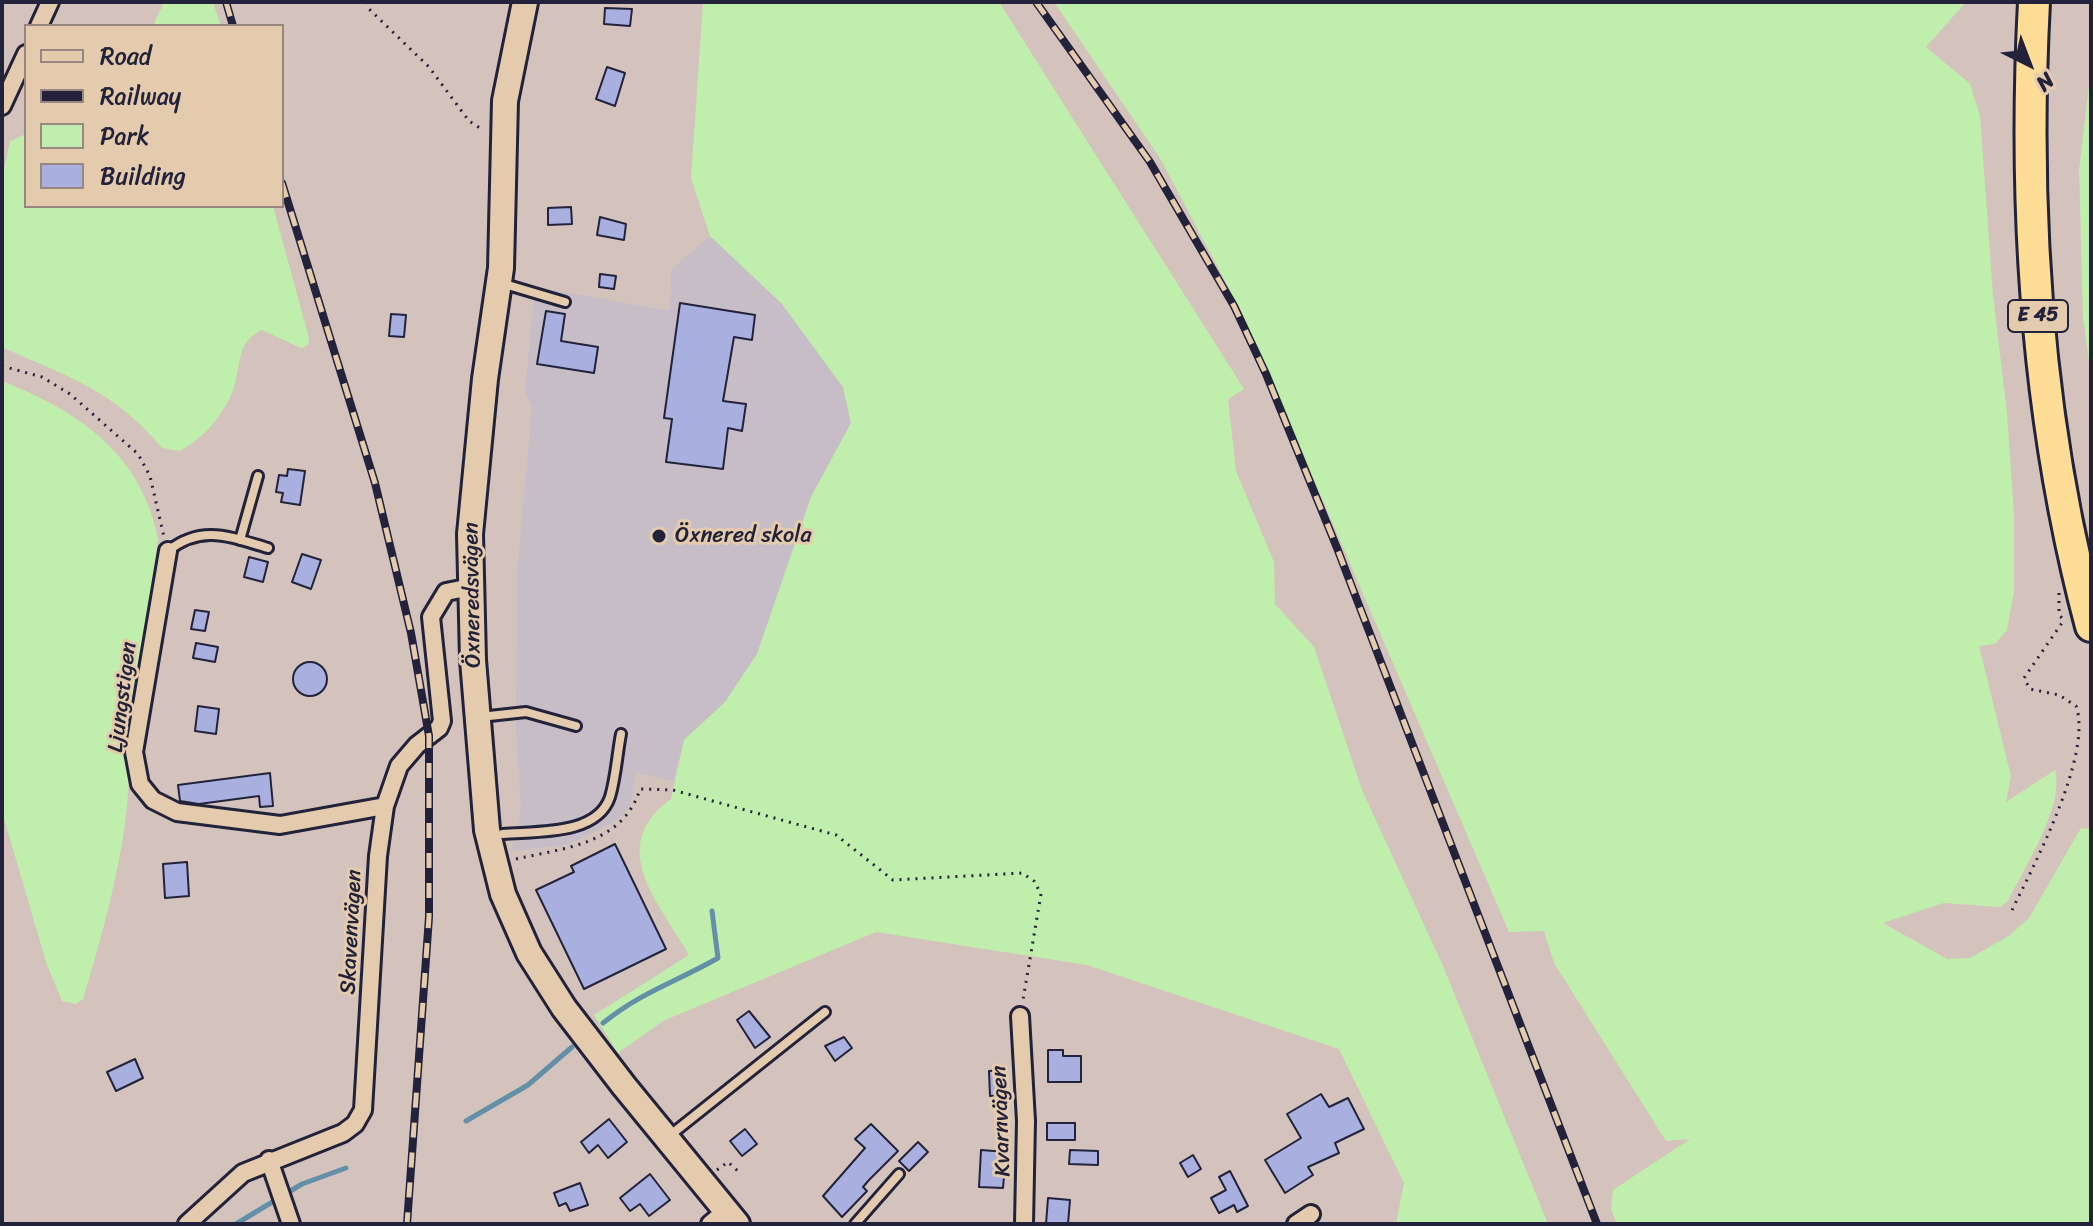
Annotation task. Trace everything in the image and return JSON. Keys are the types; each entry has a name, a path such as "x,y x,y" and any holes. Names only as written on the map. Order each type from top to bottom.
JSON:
{"highway":[{"name":"E 45","path":"2034,2 2029,167 2034,277 2078,623"},
{"name":"E 45","path":"2050,2 2045,80 2048,267 2060,373 2091,557"}],"street":[{"path":"40,24 50,2"},
{"name":"Öxneredsvägen","path":"525,2 505,101 498,282 476,460 471,587 487,830 503,894 529,953 564,1008 667,1138 725,1219"},
{"path":"2,106 24,58"},
{"name":"Ljungstigen","path":"168,551 134,752 140,784 153,800 177,812 280,825 385,806"},
{"name":"Skavenvägen","path":"187,1224 222,1189 269,1160 343,1133 355,1124 363,1110 378,856 385,806 399,766 417,745 439,728 442,721 431,617 435,605 446,592 471,587"},
{"name":"Kvarnvägen","path":"1020,1016 1026,1121 1024,1224"},
{"path":"269,1160 290,1219"},
{"path":"1296,1224 1311,1214"}],"lane":[{"path":"498,282 565,302"},
{"path":"240,540 258,476"},
{"path":"168,551 186,537 209,534 268,548"},
{"path":"478,717 526,712 576,726"},
{"path":"503,834 572,826 589,822 601,812 609,799 621,734"},
{"path":"667,1138 825,1012"},
{"path":"855,1224 899,1174"}],"path":[{"path":"367,2 368,8 429,67 469,121 483,130"},
{"path":"2,366 42,377 70,394 138,454 150,476 168,551"},
{"path":"2012,910 2064,803 2084,741 2076,706 2059,695 2030,689 2024,678 2078,623"},
{"path":"503,834 509,860 561,852 584,844 624,820 633,810 640,789 673,790 836,835 893,880 1022,873 1034,881 1041,894 1020,1016"},
{"path":"712,1174 728,1162 739,1172"}],"shaded area":[{"name":"Öxnered skola","path":"710,236 741,252 782,304 843,387 851,423 811,497 757,654 725,702 684,740 673,781 636,773 629,809 613,823 566,845 511,851 521,810 516,730 517,575 532,406 525,393 535,287 670,311 671,270"}],"green space":[{"path":"164,2 213,2 220,24 154,24"},
{"path":"703,2 999,2 1244,389 1228,399 1236,471 1274,562 1275,604 1314,647 1362,790 1443,966 1548,1224 1396,1224 1404,1183 1339,1049 1087,965 876,932 663,1021 618,1053 594,1015 689,955 644,875 640,855 642,836 652,817 671,799 684,740 725,702 757,654 811,497 851,423 843,387 782,304 710,236 691,178"},
{"path":"1054,2 1966,2 1926,47 1970,84 1980,116 1993,295 2007,413 2014,514 2014,591 2007,630 1995,644 1979,646 2011,776 2006,802 2055,770 2057,785 2049,819 2008,901 2000,907 1944,903 1883,923 1947,959 1970,958 2010,935 2029,918 2081,828 2091,829 2091,1224 1617,1224 1611,1209 1613,1190 1690,1139 1666,1141 1554,963 1544,931 1509,932 1242,313 1160,158"},
{"path":"2091,69 2091,376 2083,317 2079,170"},
{"path":"24,135 24,208 274,208 309,338 308,345 301,348 262,330 253,335 243,348 236,381 224,409 205,432 180,451 162,448 144,428 108,398 2,347 4,170 10,141"},
{"path":"2,381 56,407 102,439 137,482 158,538 128,753 129,781 122,844 91,972 83,999 76,1004 62,1001 47,965 2,812"}],"building":[{"path":"605,8 632,9 630,26 604,24"},
{"path":"607,67 625,73 615,106 596,99"},
{"path":"571,207 572,224 548,225 548,208"},
{"path":"600,217 626,224 624,240 597,235"},
{"path":"600,274 616,276 614,289 599,287"},
{"path":"680,303 755,315 752,340 734,337 723,401 746,404 742,431 728,428 723,469 666,462 672,419 664,418"},
{"path":"546,311 565,314 561,341 598,347 594,373 537,364"},
{"path":"391,314 406,315 404,337 389,336"},
{"path":"288,469 305,471 300,505 281,502 283,493 276,492 279,475 287,476"},
{"path":"302,554 321,560 311,589 292,582"},
{"path":"249,557 268,562 263,582 244,577"},
{"path":"195,610 209,612 205,631 191,629"},
{"path":"196,643 218,647 215,662 193,658"},
{"path":"310,662 322,667 327,679 322,691 310,696 298,691 293,679 298,667"},
{"path":"198,706 219,709 216,734 195,731"},
{"path":"270,773 273,806 260,807 259,796 199,804 180,801 178,785"},
{"path":"615,844 666,949 584,989 536,890 574,872 571,866"},
{"path":"187,862 189,896 165,898 163,864"},
{"path":"749,1011 770,1037 755,1048 737,1020"},
{"path":"844,1037 852,1048 835,1061 825,1046"},
{"path":"1048,1050 1063,1050 1063,1056 1081,1056 1081,1082 1048,1082"},
{"path":"135,1059 143,1078 116,1091 107,1072"},
{"path":"1006,1070 1007,1095 990,1096 989,1071"},
{"path":"1321,1094 1329,1107 1348,1098 1364,1129 1335,1143 1339,1153 1308,1167 1313,1175 1285,1193 1265,1160 1301,1138 1287,1114"},
{"path":"609,1119 627,1142 608,1158 598,1145 589,1153 581,1142"},
{"path":"1047,1123 1075,1123 1075,1140 1047,1140"},
{"path":"871,1124 898,1151 863,1187 867,1191 842,1217 823,1196 865,1148 855,1139"},
{"path":"745,1129 757,1144 742,1156 730,1141"},
{"path":"918,1142 928,1152 909,1171 899,1161"},
{"path":"981,1150 1006,1152 1003,1188 979,1187"},
{"path":"1070,1150 1098,1151 1098,1165 1069,1164"},
{"path":"1193,1155 1201,1169 1188,1177 1180,1163"},
{"path":"1230,1171 1248,1206 1237,1212 1234,1205 1219,1213 1211,1198 1226,1190 1219,1177"},
{"path":"650,1174 670,1200 649,1216 640,1204 630,1211 620,1198"},
{"path":"580,1183 588,1205 570,1211 566,1203 559,1206 554,1193"},
{"path":"1048,1198 1070,1200 1068,1224 1046,1224"}],"waterway":[{"path":"603,1023 646,995 718,958 712,911"},
{"path":"466,1121 528,1085 572,1047"},
{"path":"236,1224 302,1184 346,1168"}],"railway":[{"path":"226,2 232,24"},
{"path":"1036,2 1150,162 1234,306 1266,374 1337,548 1597,1224"},
{"path":"284,189 375,483 411,633 429,736 429,917 407,1224"}],"place":[{"name":"Öxnered skola","path":"659,536"}]}
